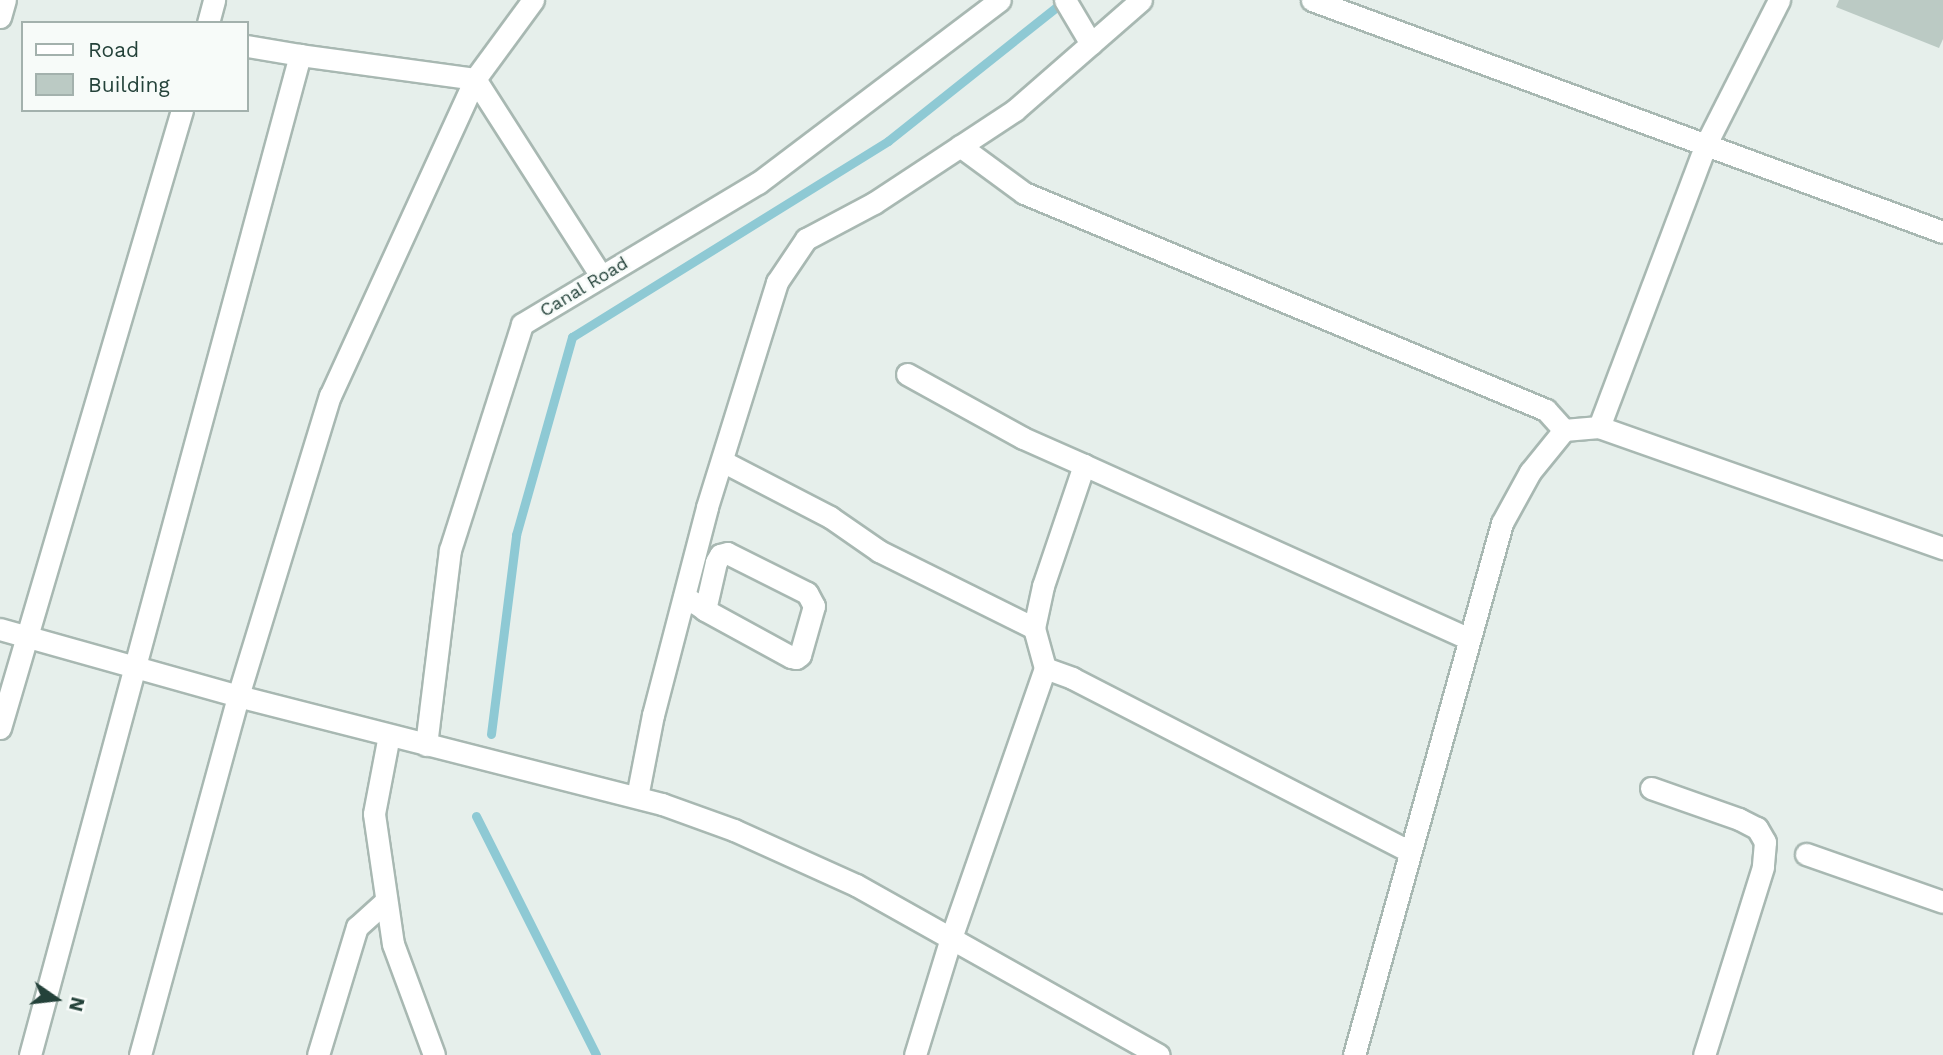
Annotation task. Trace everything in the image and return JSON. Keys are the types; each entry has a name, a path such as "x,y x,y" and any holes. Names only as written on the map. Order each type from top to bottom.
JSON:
{"street":[{"path":"0,17 5,0"},
{"path":"209,21 214,0"},
{"path":"140,1055 239,696 330,396 475,79 533,0"},
{"name":"Canal Road","path":"426,745 450,550 522,324 758,183 1000,0"},
{"path":"1065,0 1091,44"},
{"path":"637,797 653,715 684,597 777,282 806,239 874,203 1015,110 1141,0"},
{"path":"1312,0 1943,232"},
{"path":"1599,427 1705,146 1779,0"},
{"path":"248,46 475,79 601,276"},
{"path":"30,1055 300,55"},
{"path":"0,728 181,112"},
{"path":"960,146 1024,193 1546,410 1564,430"},
{"path":"906,374 1023,438 1469,639"},
{"path":"1354,1055 1502,523 1530,472 1564,430 1599,427 1943,548"},
{"path":"722,461 830,517 880,551 1034,628"},
{"path":"915,1055 951,938 1045,668 1034,628 1043,586 1084,465"},
{"path":"684,597 705,610 796,658 800,655 814,606 807,593 727,553 720,555 716,562 705,610"},
{"path":"0,629 239,696 637,797 710,821 856,885 1158,1055"},
{"path":"1045,668 1072,678 1409,851"},
{"path":"389,735 374,814 386,901 393,944 434,1055"},
{"path":"1651,788 1739,818 1757,828 1765,842 1763,867 1704,1055"},
{"path":"1806,855 1943,902"},
{"path":"318,1055 357,927 386,901"}],"building":[{"path":"1839,0 1943,0 1943,39 1939,48 1836,7"}],"waterway":[{"path":"491,734 516,535 572,337 888,141 1064,1"},
{"path":"476,816 596,1055"}]}
